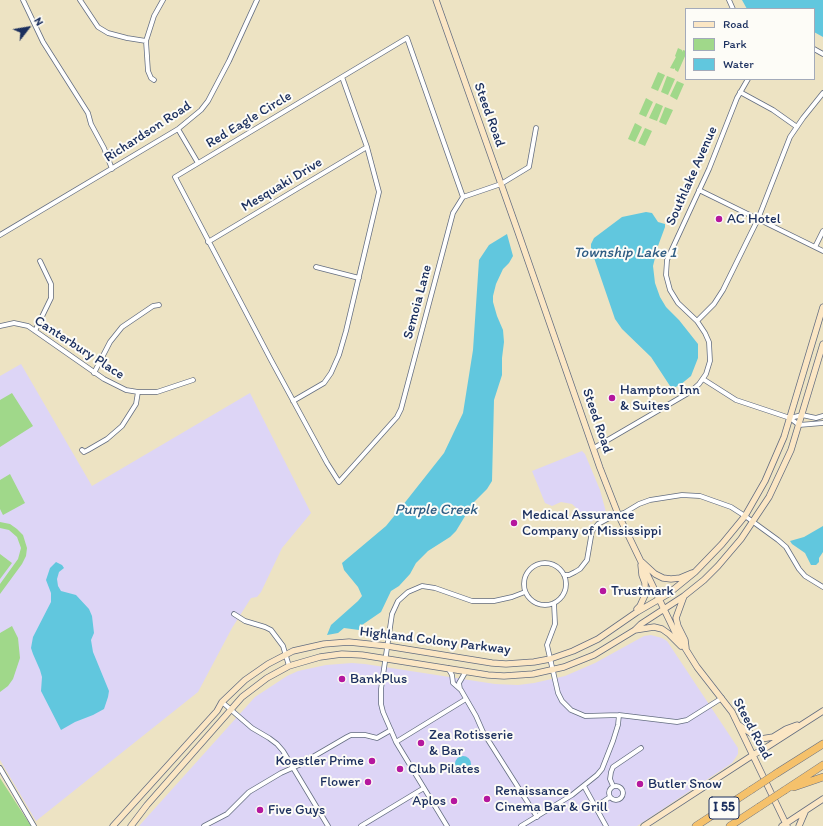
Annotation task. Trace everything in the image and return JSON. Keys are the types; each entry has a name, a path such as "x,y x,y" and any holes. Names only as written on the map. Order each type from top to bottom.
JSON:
{"highway":[{"name":"I 55","path":"696,826 823,744"},
{"name":"I 55","path":"730,826 823,765"},
{"path":"785,790 823,777"}],"street":[{"path":"23,0 43,42 88,113 112,169"},
{"path":"80,0 98,27 108,33 121,37 146,41"},
{"path":"154,80 151,78 148,71 146,41 154,16 163,0"},
{"name":"Richardson Road","path":"2,234 178,129 201,110 208,101 229,61 257,0"},
{"name":"Steed Road","path":"436,0 618,514 664,610 687,652 722,698 739,725 785,825"},
{"name":"Red Eagle Circle","path":"327,463 174,177 407,38 463,197"},
{"path":"293,401 324,383 331,373 339,355 367,247 379,192 368,147 342,77"},
{"name":"Southlake Avenue","path":"594,448 687,394 703,379 709,366 710,348 707,337 697,321 673,296 667,283 667,260 699,190 737,98 747,80"},
{"path":"740,92 773,110 797,127"},
{"path":"697,321 714,304 723,290 758,220 790,138 803,118 823,93"},
{"path":"463,197 501,184 529,167 536,128"},
{"path":"178,129 198,163"},
{"name":"Mesquaki Drive","path":"208,242 368,147"},
{"path":"699,190 823,251"},
{"name":"Semoia Lane","path":"327,463 339,482 397,417 401,409 452,213 463,197"},
{"path":"0,228 2,234"},
{"path":"815,247 823,231"},
{"path":"34,331 51,298 51,284 40,261"},
{"path":"316,267 359,278"},
{"path":"94,373 110,342 122,327 153,306 160,305"},
{"name":"Highland Colony Parkway","path":"113,826 217,711 222,702 246,680 268,664 285,655 314,646 336,643 358,643 499,663 522,663 550,659 573,651 598,639 659,598 668,594 695,572 722,544 745,516 765,482 776,458 790,418 823,307"},
{"name":"Canterbury Place","path":"0,326 14,323 28,326 94,373 126,390 138,392 157,392 193,380"},
{"name":"Highland Colony Parkway","path":"131,826 147,805 242,697 257,685 289,666 320,657 342,654 362,655 504,676 533,674 576,663 594,655 664,610 704,580 718,566 741,539 769,497 791,450 823,344"},
{"path":"703,379 736,400 790,418 799,424 823,423"},
{"path":"82,450 84,452 88,450 106,439 122,426 136,404 138,392"},
{"path":"790,418 802,415 816,418 823,416"},
{"path":"564,576 580,569 587,560 592,531 598,524 650,500 682,495 700,496 731,507 754,521 789,551 797,566 806,576 823,588"},
{"path":"640,561 655,574 663,578 680,578 695,572"},
{"path":"628,618 640,606 645,595 645,583 640,561"},
{"path":"548,563 556,566 564,576 566,585 564,594 554,603 545,606 536,604 527,596 525,592 523,583 528,570 540,564 548,563"},
{"path":"447,826 396,742 383,712 381,696 392,614 398,601 408,592 422,586 435,588 472,601 494,601 525,592"},
{"path":"684,596 676,618 685,640 687,652"},
{"path":"554,603 555,624 547,645 560,698 571,710 585,716 619,715 677,722 687,720 722,698"},
{"path":"234,614 246,621 271,630 282,646 289,666"},
{"path":"634,630 654,627 662,629 687,652"},
{"path":"448,668 454,683 466,699 483,732 537,817"},
{"path":"460,690 460,683 466,671"},
{"path":"396,742 466,699"},
{"path":"222,702 252,728 270,738 283,751 328,826"},
{"path":"644,826 823,711"},
{"path":"521,826 572,795 597,775 602,768 616,734 619,715"},
{"path":"739,725 756,737 768,739 786,729 805,722"},
{"path":"204,826 231,811 249,792 347,737 352,735 365,735 377,738 391,730"},
{"path":"613,786 610,779 613,767 641,748"},
{"path":"0,768 34,826"},
{"path":"584,786 606,826"},
{"path":"610,797 614,800 618,800 623,795 623,790 620,787 613,786"},
{"path":"610,797 609,792 613,786"},
{"path":"361,826 424,788"},
{"path":"595,807 610,797"},
{"path":"785,825 823,799"},
{"path":"799,826 807,810"}],"shaded area":[{"path":"21,364 92,486 250,393 311,513 282,548 261,592 257,597 251,598 232,628 198,692 36,821 0,760 0,376"},
{"path":"582,451 585,454 600,490 606,512 591,522 572,504 561,502 552,506 545,503 532,471"},
{"path":"651,635 667,641 738,748 738,754 732,763 637,826 139,826 255,697 287,676 298,671 326,665 352,663 495,684 518,685 565,676 595,663 644,636"}],"green space":[{"path":"678,48 682,50 682,52 683,50 685,51 685,56 678,72 675,68 670,68 676,57"},
{"path":"658,72 665,75 658,91 651,88"},
{"path":"667,76 675,79 668,95 661,92"},
{"path":"677,81 684,84 677,100 670,96"},
{"path":"646,98 653,102 646,117 639,114"},
{"path":"656,103 663,106 657,121 649,118"},
{"path":"665,107 673,110 666,125 659,122"},
{"path":"635,123 642,127 635,142 628,139"},
{"path":"645,128 652,131 645,146 638,143"},
{"path":"12,393 33,426 0,447 0,400"},
{"path":"10,474 25,503 3,515 0,509 0,480"},
{"path":"0,522 10,524 17,529 23,535 27,548 26,556 22,564 0,594 0,584 18,559 21,548 17,537 9,530 0,528"},
{"path":"0,554 12,563 0,579"},
{"path":"12,626 18,638 20,658 13,679 8,686 0,692 0,633"},
{"path":"0,778 31,826 0,826"}],"water":[{"path":"742,0 823,0 823,37 815,33 815,8 746,8"},
{"name":"Township Lake 1","path":"646,212 652,213 658,222 665,224 653,266 655,283 660,297 666,307 679,320 698,344 698,358 691,376 680,385 673,388 670,386 651,357 622,329 615,319 591,249 591,244 594,238 622,217"},
{"name":"Purple Creek","path":"507,234 513,256 503,269 496,284 493,296 497,316 503,330 504,342 502,375 494,400 492,481 487,489 473,503 456,531 450,537 428,551 416,563 410,574 399,586 391,591 381,612 362,625 360,624 359,630 344,628 338,633 327,635 331,625 362,596 358,587 344,570 342,563 386,526 399,510 444,453 463,413 473,350 479,260 489,245"},
{"path":"823,526 823,552 819,558 819,562 816,565 811,565 805,553 790,541 804,537"},
{"path":"56,562 64,568 59,572 57,579 58,586 61,591 76,595 89,609 92,616 94,633 91,640 93,652 109,691 104,709 61,730 41,691 42,677 31,648 33,637 51,602 51,593 46,580 50,568"},
{"path":"460,756 466,756 471,761 469,770 466,772 460,772 455,767 455,761"}],"place":[{"name":"AC Hotel","path":"719,219"},
{"name":"Hampton Inn & Suites","path":"612,398"},
{"name":"Medical Assurance Company of Mississippi","path":"514,523"},
{"name":"Trustmark","path":"603,591"},
{"name":"BankPlus","path":"342,679"},
{"name":"Zea Rotisserie & Bar","path":"421,743"},
{"name":"Koestler Prime","path":"372,761"},
{"name":"Club Pilates","path":"400,769"},
{"name":"Flower","path":"368,782"},
{"name":"Butler Snow","path":"640,784"},
{"name":"Renaissance Cinema Bar & Grill","path":"487,799"},
{"name":"Aplos","path":"454,801"},
{"name":"Five Guys","path":"260,810"}]}
